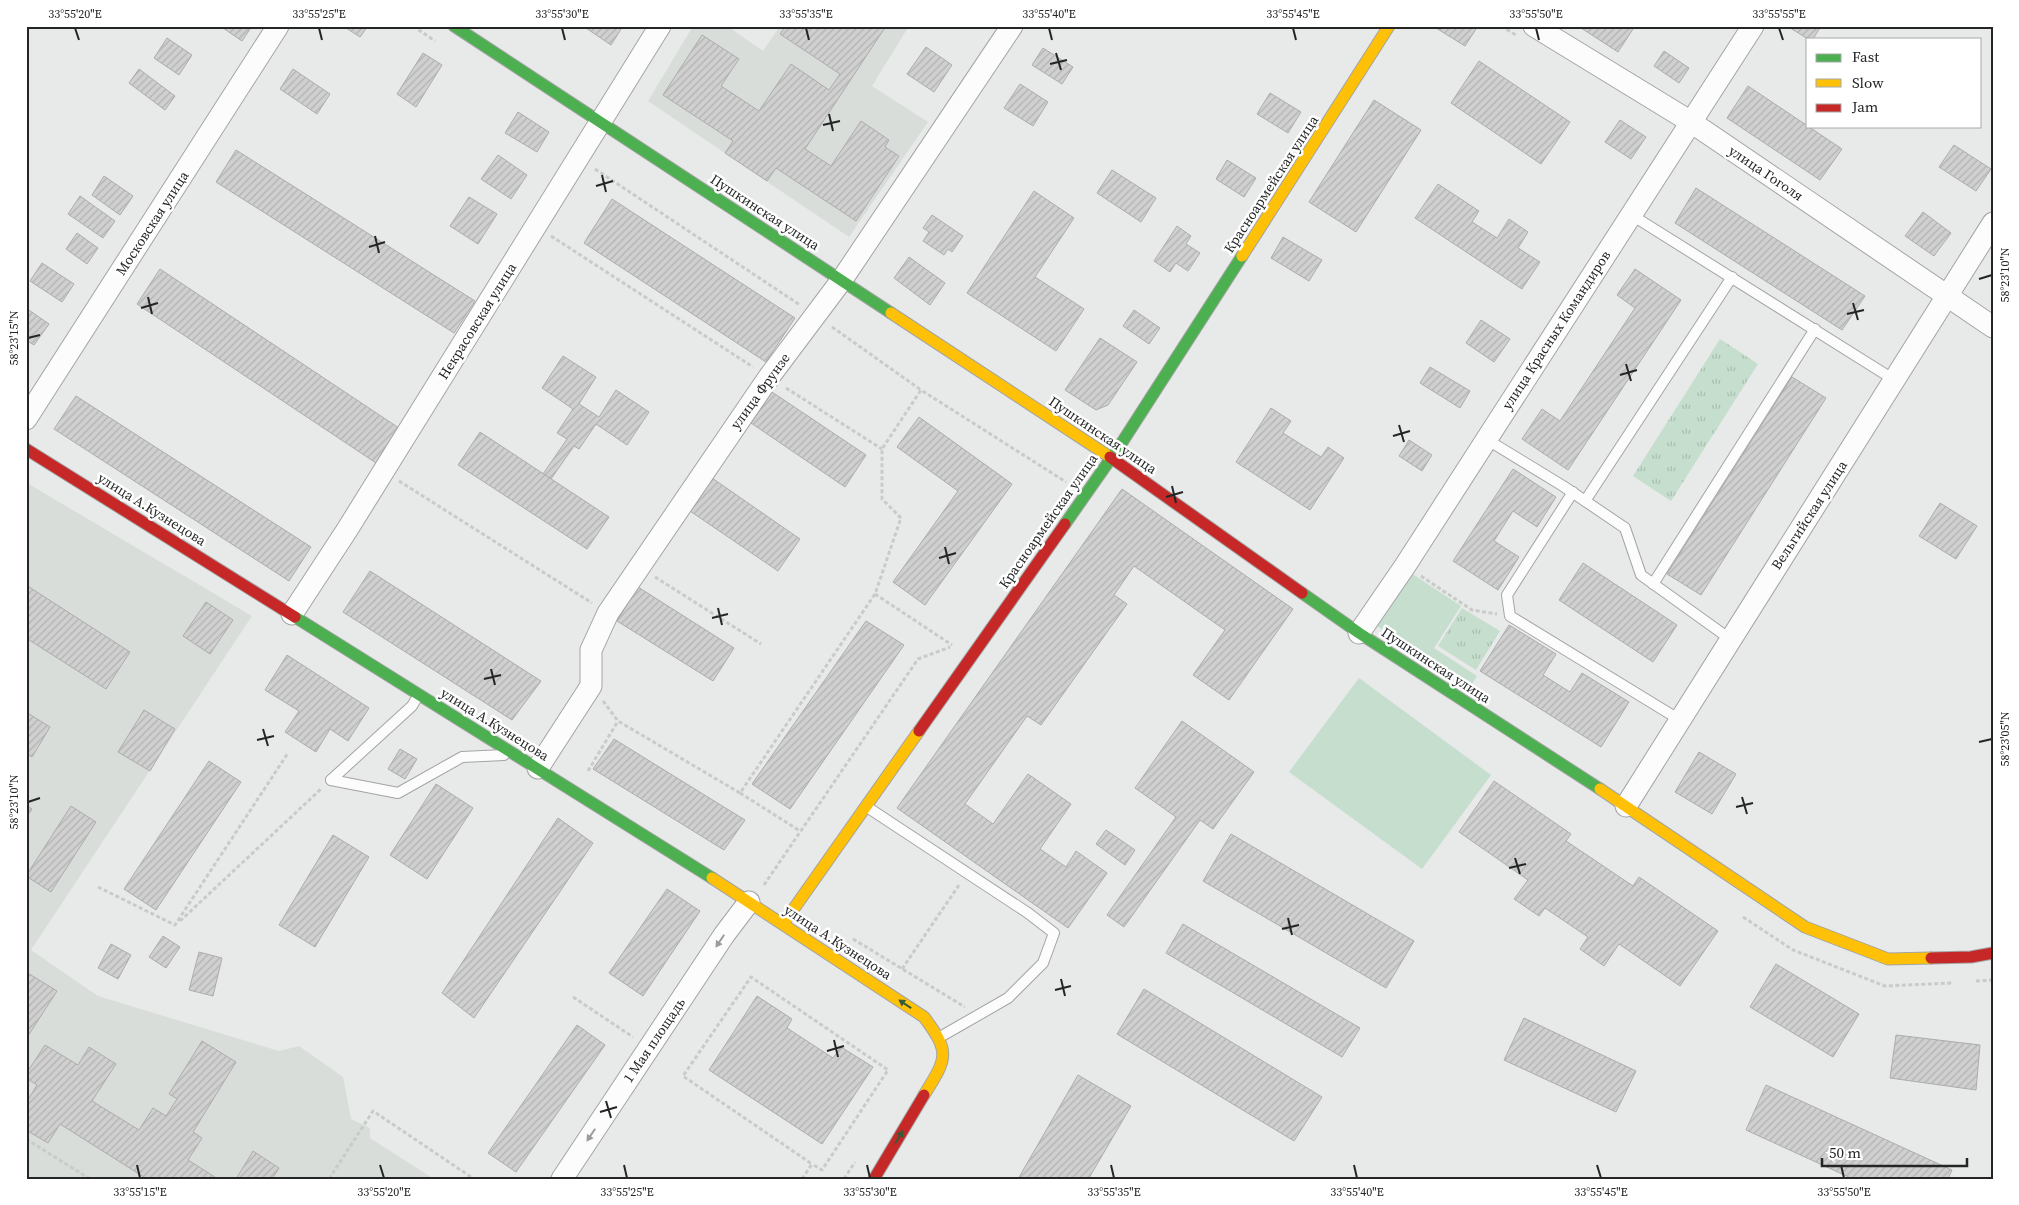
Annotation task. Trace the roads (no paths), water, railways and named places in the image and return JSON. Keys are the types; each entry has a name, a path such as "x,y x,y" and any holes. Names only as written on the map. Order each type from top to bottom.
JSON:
{"main road":[{"name":"Пушкинская улица","path":"454,26 1112,458 1358,633 1626,806 1805,927 1888,959 1971,957 1993,952"},
{"name":"Красноармейская улица","path":"783,924 1112,458 1390,26"},
{"name":"улица А.Кузнецова","path":"26,449 538,768 749,902 924,1017 939,1037"},
{"path":"874,1179 940,1070 944,1052 939,1037"}],"street":[{"name":"Московская улица","path":"26,419 278,26"},
{"name":"Некрасовская улица","path":"292,614 660,26"},
{"name":"улица Фрунзе","path":"538,768 591,686 591,650 608,612 769,377 841,281 1012,26"},
{"name":"улица Гоголя","path":"1534,26 1691,122 1993,327"},
{"name":"улица Красных Командиров","path":"1358,633 1404,566 1753,26"},
{"name":"Вельгийская улица","path":"1626,806 1730,639 1896,381 1946,296 1993,223"},
{"name":"1 Мая площадь","path":"562,1179 724,935 749,902"}],"lane":[{"path":"1630,214 1815,328 1896,381"},
{"path":"1585,501 1732,277"},
{"path":"1653,584 1815,328"},
{"path":"1486,439 1573,492 1625,528 1641,575 1730,639"},
{"path":"1573,492 1507,595 1510,616 1680,720"},
{"path":"419,695 412,706 331,780 398,793 462,757 517,755"},
{"path":"866,806 1028,913 1054,933 1043,963 1008,998 939,1037"}]}
